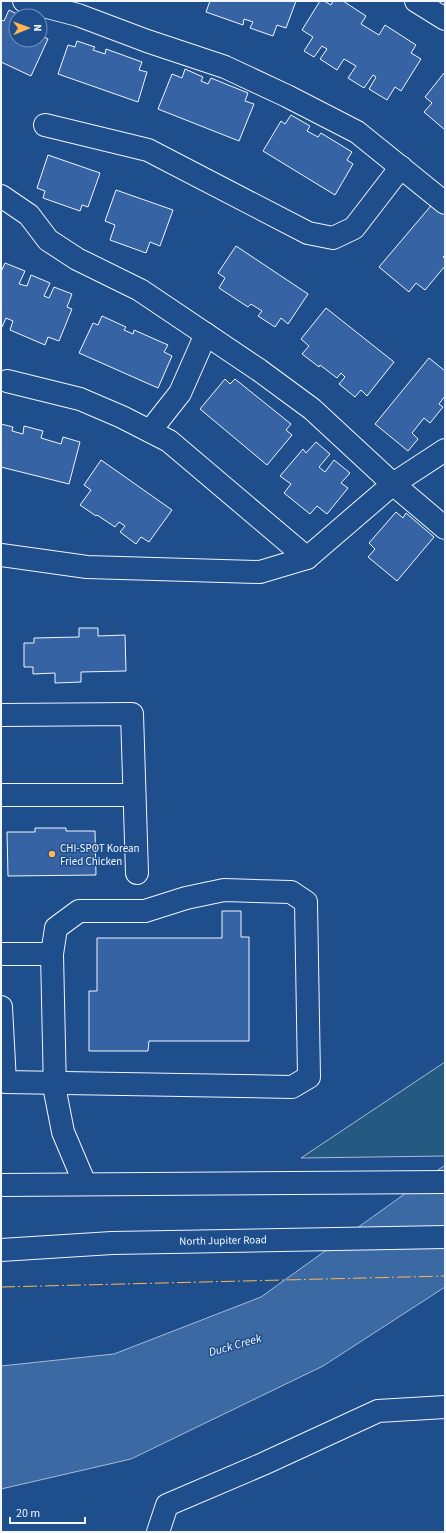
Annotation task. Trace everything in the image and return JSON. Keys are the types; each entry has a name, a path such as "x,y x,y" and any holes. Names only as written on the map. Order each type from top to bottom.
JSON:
{"main road":[{"path":"24,1 78,15 147,41 225,67 287,96 357,132 445,203"},
{"path":"416,1 445,19"},
{"path":"45,125 148,150 308,233 333,238 354,228 401,168"},
{"path":"1,196 30,215 48,240 77,259 140,290 259,370 312,408 392,484 445,528"},
{"path":"150,431 180,393 206,334"},
{"path":"8,381 80,399 122,417 169,441 307,558"},
{"path":"1,555 87,567 260,572 307,558 392,484 445,450"},
{"path":"1,715 132,714 137,873"},
{"path":"1,794 134,795"},
{"path":"1,1007 5,1082 55,1082 292,1087 309,1077 306,902 291,892 224,890 186,898 145,911 79,911 56,928 52,954 55,1082 62,1132 85,1184"},
{"path":"1,954 52,954"},
{"path":"1,1184 445,1182"},
{"name":"North Jupiter Road","path":"1,1250 144,1242 445,1237"},
{"path":"158,1532 167,1505 264,1464 378,1411 445,1408"}],"shaded area":[{"path":"445,1062 445,1156 301,1158"}],"water":[{"name":"Duck Creek","path":"445,1165 445,1287 323,1366 131,1459 1,1489 1,1366 114,1354 261,1297"}],"building":[{"path":"210,1 296,1 286,28 277,25 273,36 250,28 253,22 244,19 243,25 206,12"},
{"path":"320,1 324,1 331,5 333,1 343,1 366,16 361,24 379,35 385,25 416,45 411,53 421,59 401,91 395,87 387,100 369,89 376,77 373,75 364,88 348,78 356,66 344,59 337,70 320,59 327,49 322,46 314,57 304,51 313,37 302,30"},
{"path":"8,12 8,48 44,48 31,76 1,62 1,20 4,21"},
{"path":"77,41 95,47 93,50 105,54 106,49 142,62 139,70 147,72 138,102 58,74 68,45 75,47"},
{"path":"185,69 203,77 201,81 208,84 211,78 248,93 245,101 254,104 239,141 158,109 172,74 182,78"},
{"path":"444,73 445,130 424,112 432,103 425,97"},
{"path":"291,115 310,126 307,131 318,137 321,133 352,152 347,160 353,164 335,195 263,151 281,121 285,124"},
{"path":"48,155 100,173 88,207 82,205 80,211 43,198 45,191 37,188"},
{"path":"116,190 173,210 160,246 150,242 146,253 110,240 115,225 105,221"},
{"path":"435,201 445,210 445,255 443,257 445,258 445,266 425,290 416,283 409,292 379,267"},
{"path":"236,246 308,294 288,324 281,318 275,327 258,316 262,311 251,304 248,307 219,288 225,278 218,273"},
{"path":"5,263 25,271 19,284 27,286 31,275 50,283 44,296 49,298 54,287 72,294 67,307 72,309 59,341 48,337 45,345 10,330 13,321 6,318 1,327 1,272"},
{"path":"326,308 394,362 367,396 361,390 355,397 339,384 345,377 341,373 337,378 302,354 309,346 301,339"},
{"path":"102,316 126,327 124,330 133,334 134,330 168,345 164,352 172,356 158,388 79,353 93,323 98,325"},
{"path":"429,358 445,371 445,396 439,404 443,407 430,423 424,418 412,433 418,439 408,451 375,424"},
{"path":"225,379 230,384 235,379 291,424 286,430 292,435 267,465 200,409"},
{"path":"1,424 13,427 12,431 23,434 24,426 43,431 41,438 61,444 63,437 80,442 69,484 1,467"},
{"path":"316,442 330,454 319,467 325,472 334,460 350,473 341,483 348,488 327,514 317,506 310,514 284,493 291,484 280,476 303,449 306,453"},
{"path":"101,460 172,510 149,542 141,537 136,544 120,532 125,526 119,522 115,527 80,505 91,490 84,485"},
{"path":"396,512 403,518 406,513 434,537 397,581 368,557 375,549 369,543"},
{"path":"79,628 98,628 98,636 125,635 126,671 81,672 81,682 55,683 55,673 33,674 33,667 24,667 24,643 34,643 34,638 79,637"},
{"name":"CHI-SPOT Korean Fried Chicken","path":"35,828 66,828 66,831 95,831 96,875 8,876 7,832 35,832"},
{"path":"222,911 241,911 241,937 249,937 249,1041 149,1041 148,1051 89,1051 89,991 97,991 97,938 222,938"}],"power":[{"path":"1,1287 445,1276"}],"place":[{"name":"CHI-SPOT Korean Fried Chicken","path":"52,854"}]}
